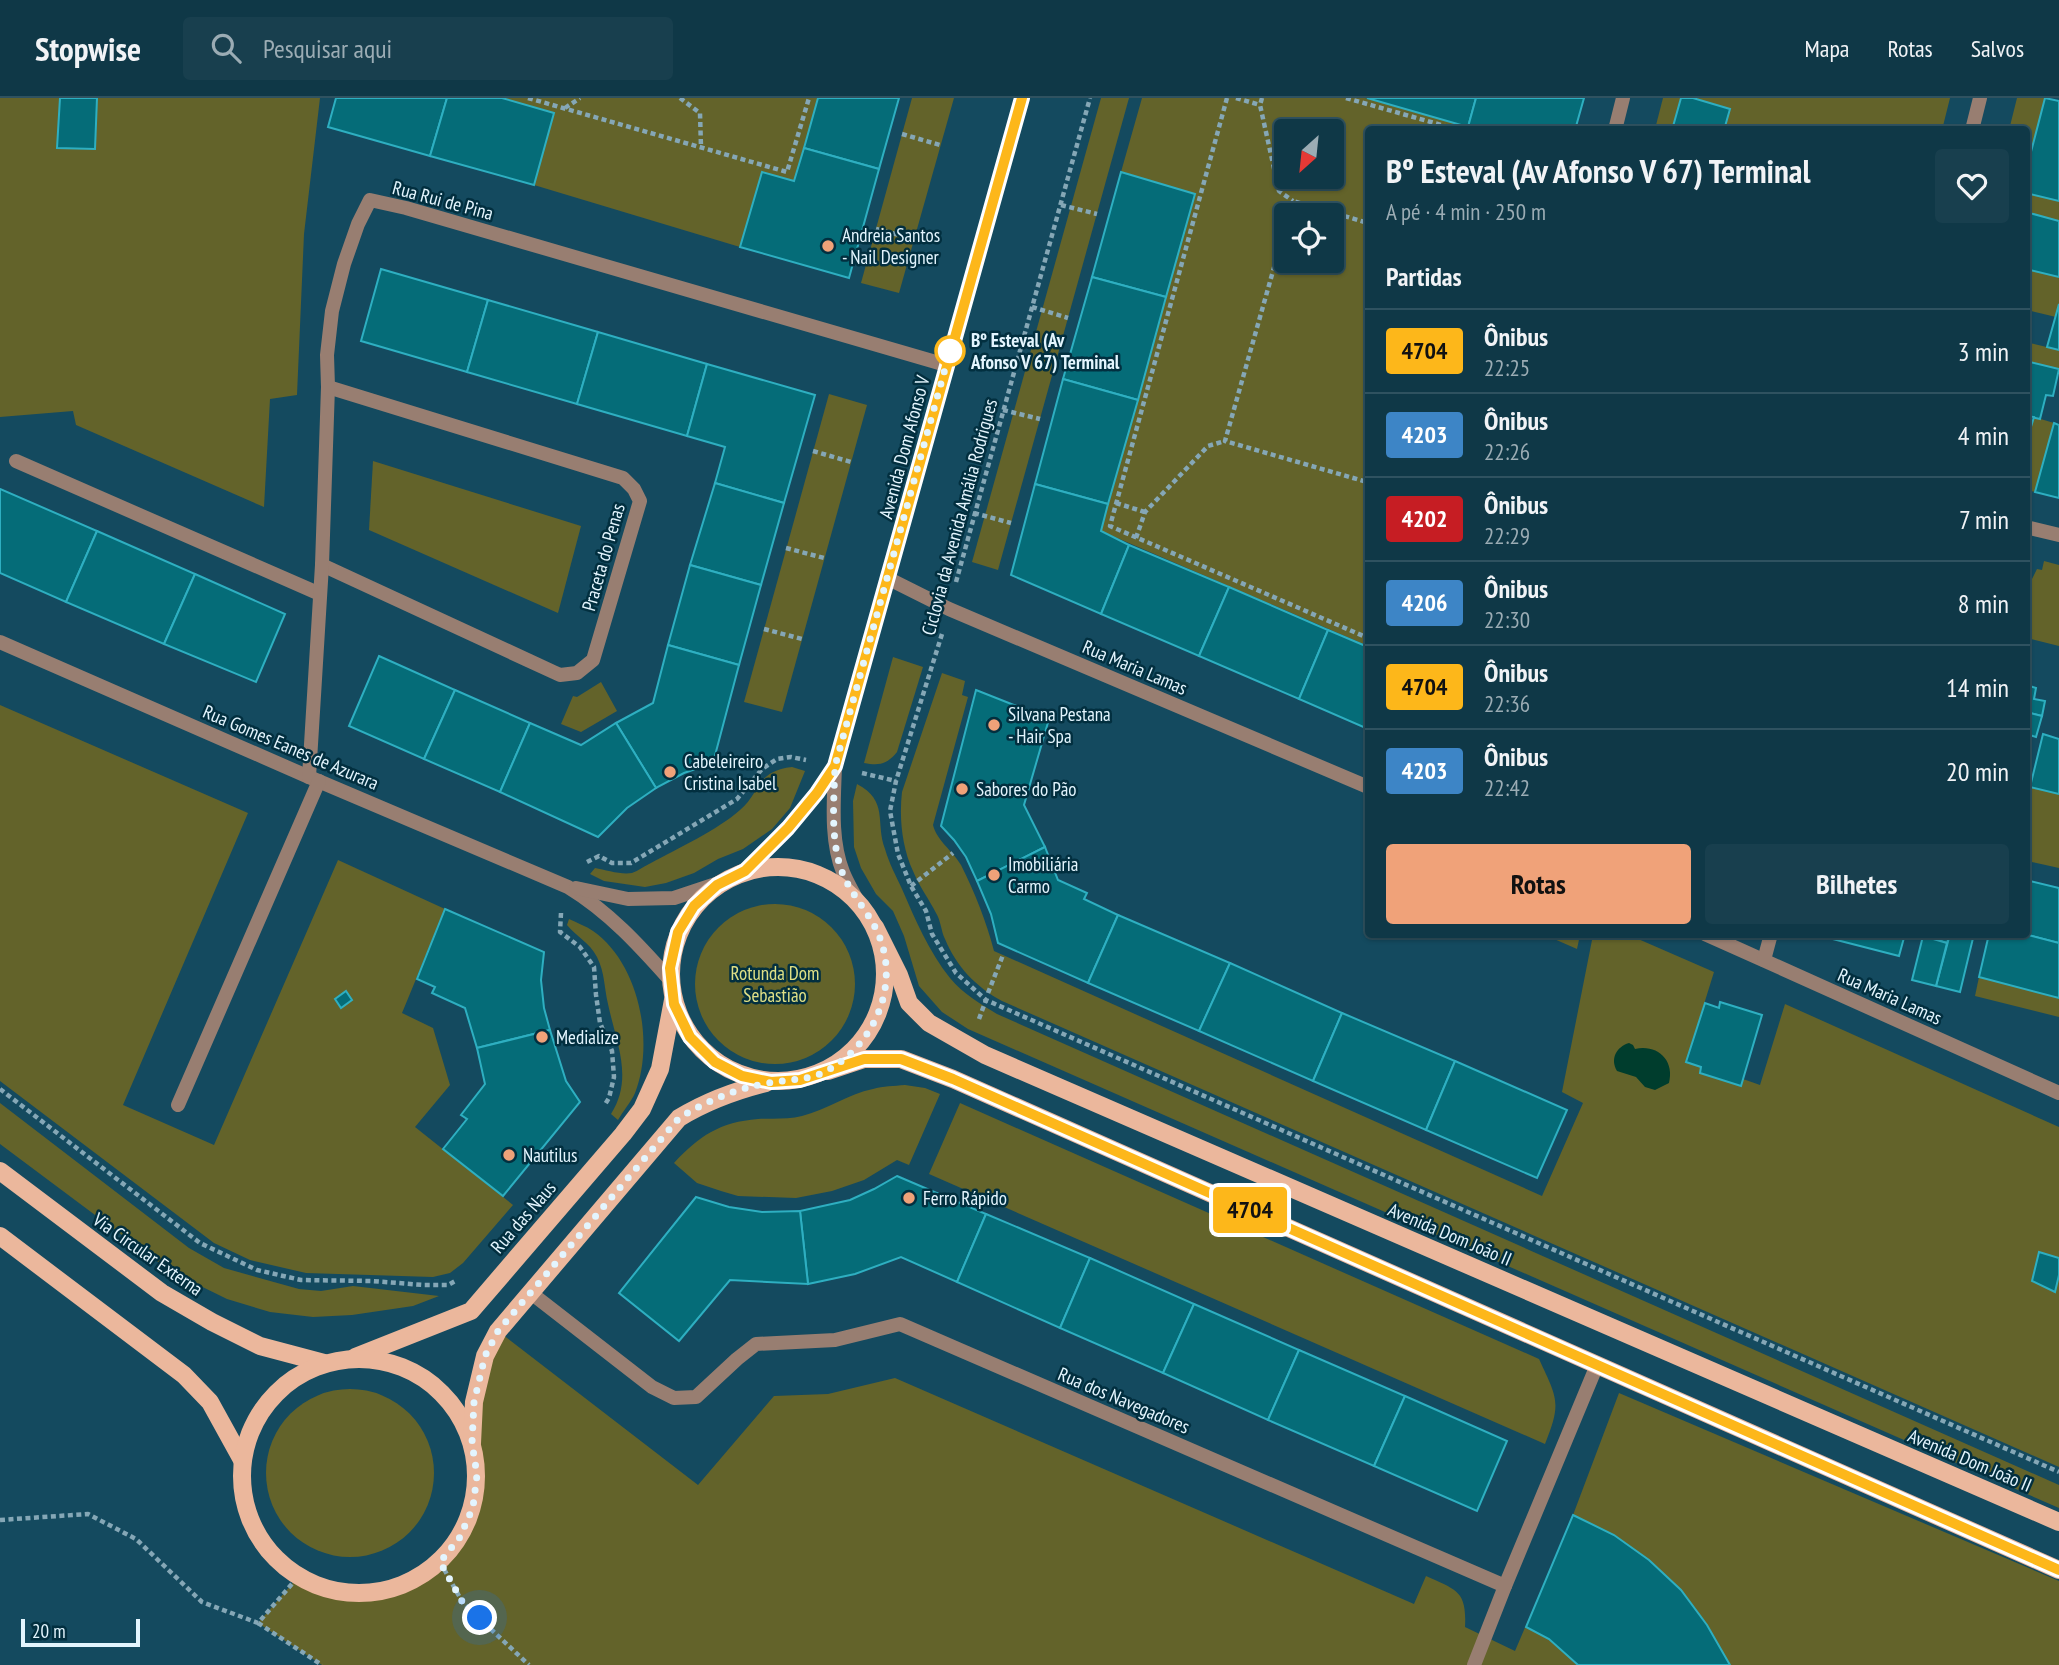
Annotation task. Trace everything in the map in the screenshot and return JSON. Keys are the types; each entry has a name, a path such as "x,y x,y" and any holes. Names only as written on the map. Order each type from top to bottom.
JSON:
{"main road":[{"path":"771,1082 742,1076 715,1062 690,1037 674,1004 672,989 670,968 678,932 694,906 717,885 745,871 776,866 807,870 835,882 858,902 875,927 885,959 885,993 875,1024 855,1051 828,1071"},
{"name":"Avenida Dom João II","path":"875,927 899,975 909,1003 929,1023 985,1055 2059,1522"},
{"name":"Rua das Naus","path":"350,1358 471,1311 642,1109 660,1069 672,989"},
{"path":"472,1443 454,1407 426,1379 389,1362 350,1358 324,1363 294,1377 268,1400 251,1428 242,1461 242,1494 252,1527 271,1555 298,1577 333,1591 371,1594 408,1583 440,1562 460,1537 473,1507 477,1475 472,1443 474,1402 485,1356 498,1331 679,1118 703,1103 737,1090 771,1082 800,1080 864,1059 901,1059 953,1079 2059,1570"},
{"name":"Via Circular Externa","path":"0,1171 162,1293 260,1346 324,1363"},
{"path":"0,1236 184,1376 210,1402 242,1461"}],"street":[{"name":"Avenida Dom Afonso V","path":"858,902 842,871 837,848 834,818 835,766 1022,98"},
{"path":"1616,126 1623,98"},
{"path":"1973,126 1980,98"},
{"name":"Rua Rui de Pina","path":"314,779 327,355 332,311 344,264 370,200 406,208 946,366"},
{"name":"Praceta do Penas","path":"322,565 560,675 577,673 593,660 640,501 634,489 623,478 328,387"},
{"path":"16,461 320,594"},
{"path":"2030,528 2059,535"},
{"name":"Rua Maria Lamas","path":"887,578 949,609 1365,786"},
{"name":"Rua Gomes Eanes de Azurara","path":"0,642 568,887 595,904 642,947 672,989"},
{"name":"Avenida Dom Afonso V","path":"745,871 788,828 835,766"},
{"path":"178,1105 314,779"},
{"name":"Rua Gomes Eanes de Azurara","path":"568,887 628,899 651,899 674,898 725,881"},
{"name":"Rua Maria Lamas","path":"1714,938 2059,1093"},
{"path":"1764,960 1770,938"},
{"name":"Rua dos Navegadores","path":"531,1293 652,1387 674,1398 696,1397 756,1344 835,1340 900,1324 1505,1586"},
{"path":"1474,1665 1597,1365"}],"path":[{"path":"528,98 787,172 808,98"},
{"path":"564,108 580,98"},
{"path":"680,98 700,113 701,147"},
{"name":"Ciclovia da Avenida Amália Rodrigues","path":"1090,98 949,609 895,781 890,811 898,854 926,911 932,934 956,973 986,1000 2059,1472"},
{"path":"1227,98 1110,526 1365,637"},
{"path":"1236,98 1260,105"},
{"path":"1262,98 1260,105 1279,191 1293,201 1365,222"},
{"path":"1346,98 1445,126"},
{"path":"902,134 940,145"},
{"path":"1061,205 1097,214"},
{"path":"876,229 915,239"},
{"path":"1225,441 1274,267"},
{"path":"1032,307 1068,318"},
{"path":"1003,410 1040,419"},
{"path":"1136,538 1145,512 1208,446 1225,441 1365,483"},
{"path":"814,452 851,462"},
{"path":"1116,503 1145,512"},
{"path":"974,513 1011,523"},
{"path":"1105,516 1112,518"},
{"path":"786,548 824,558"},
{"path":"764,629 802,639"},
{"path":"603,1107 609,1098 614,1077 612,1051 600,1023 594,967 580,947 560,932 561,914 574,869 599,856 612,863 632,863 737,799 762,769 777,759 791,757 835,766"},
{"path":"912,886 953,853"},
{"path":"988,993 1003,955"},
{"path":"978,1021 986,1000"},
{"path":"0,1089 200,1243 257,1270 301,1280 448,1285 460,1278"},
{"path":"0,1520 88,1514 136,1539 202,1602 258,1623 322,1665"},
{"path":"440,1562 463,1603 529,1665"},
{"path":"258,1623 298,1577"}],"green space":[{"path":"0,98 60,98 57,148 94,149 97,98 320,98 304,234 297,395 270,399 264,507 76,425 73,411 0,417"},
{"path":"502,98 818,98 794,181 762,172 740,247 534,185 554,113"},
{"path":"912,98 954,98 899,293 861,283"},
{"path":"1101,98 1129,98 998,570 972,562"},
{"path":"1142,98 1365,98 1466,126 1365,126 1365,645 1101,531 1195,194 1121,172"},
{"path":"1663,98 1681,98 1673,126 1656,126"},
{"path":"1693,98 1950,98 1943,126 1725,126 1730,109"},
{"path":"2017,98 2045,98 2030,159 2030,126 2010,126"},
{"path":"2030,194 2059,201 2059,221 2030,213"},
{"path":"2030,270 2059,277 2056,317 2030,311"},
{"path":"2030,343 2059,350 2059,369 2030,362"},
{"path":"829,394 867,405 782,712 744,702"},
{"path":"2034,417 2054,423 2035,492 2030,491 2030,432"},
{"path":"373,461 581,526 558,613 369,530"},
{"path":"2044,561 2059,565 2059,646 2030,639 2030,582 2037,569 2042,570"},
{"path":"893,657 923,667 897,752 883,763 864,763"},
{"path":"942,673 965,681 962,695 968,697 933,825 966,876 984,918 994,951 1542,1196 1583,1103 1562,1092 1592,938 1636,938 1714,972 1686,1062 1701,1067 1700,1073 1741,1085 1743,1079 1760,1085 1785,1004 2059,1127 2059,1258 2039,1252 2059,1275 2059,1467 1002,1001 968,975 950,949 938,916 909,862 902,832 902,792"},
{"path":"601,682 617,711 581,732 561,724 573,696 577,697"},
{"path":"0,705 248,813 123,1105 214,1145 338,860 445,909 402,1013 433,1028 450,1085 415,1127 513,1205 463,1263 450,1273 433,1277 306,1273 250,1260 214,1243 0,1081"},
{"path":"792,767 805,771 790,808 772,829 743,849 694,873 645,887 604,881 590,874 595,868 623,873 637,871 721,824 747,803 765,778 780,769"},
{"path":"857,784 867,791 877,805 888,859 935,957 961,989 997,1014 2059,1485 2059,1508 968,1029 942,1012 919,986 904,936 893,911 876,894 861,868 854,847 853,801"},
{"path":"2030,787 2059,794 2059,868 2030,862"},
{"name":"Rotunda Dom Sebastião","path":"775,904 806,910 832,927 849,953 855,984 849,1015 832,1041 806,1058 775,1064 744,1058 718,1041 701,1015 695,984 701,953 718,927 744,910"},
{"path":"569,919 590,929 609,945 632,983 639,1005 643,1028 641,1073 635,1093 618,1120 611,1114 621,1087 621,1060 603,974 594,952 567,925"},
{"path":"1552,938 1579,938 1577,949"},
{"path":"1979,977 2059,998 2059,1017 1975,996"},
{"path":"905,1085 940,1094 909,1165 897,1160 864,1180 832,1191 796,1198 738,1196 697,1183 674,1163 702,1138 732,1123 797,1117 864,1091"},
{"path":"0,1103 189,1248 224,1268 299,1289 321,1291 353,1286 439,1296 413,1306 352,1315 313,1317 270,1312 227,1299 170,1271 0,1144"},
{"path":"960,1103 1539,1359 1555,1400 1554,1418 1545,1444 929,1174"},
{"path":"498,1331 698,1485 774,1396 828,1394 895,1378 1414,1604 1426,1576 1458,1593 1464,1605 1465,1627 1515,1651 1573,1515 1619,1393 2059,1581 2059,1665 322,1665 258,1623 298,1577 333,1591 371,1594 408,1583 440,1562 460,1537 473,1507 477,1474 472,1443"},
{"path":"350,1389 382,1395 409,1414 428,1441 434,1473 428,1505 409,1532 382,1551 350,1557 318,1551 291,1532 272,1505 266,1473 272,1441 291,1414 318,1395"}],"shaded area":[{"path":"1629,1043 1635,1049 1657,1051 1667,1061 1669,1083 1655,1090 1645,1087 1636,1077 1617,1071 1614,1062 1616,1054 1621,1047"}],"building":[{"path":"60,98 97,98 95,149 57,148"},
{"path":"336,98 447,98 430,156 328,127"},
{"path":"447,98 502,98 554,113 534,185 430,156"},
{"path":"818,98 899,98 879,169 804,148"},
{"path":"1367,98 1476,98 1468,126"},
{"path":"1476,98 1584,98 1576,126 1468,126"},
{"path":"1681,98 1693,98 1730,109 1725,126 1673,126"},
{"path":"2045,98 2059,101 2059,201 2030,194 2030,156"},
{"path":"804,148 879,169 849,278 740,247 762,172 794,181"},
{"path":"1121,172 1195,194 1166,297 1092,277"},
{"path":"2030,213 2059,221 2059,277 2030,270"},
{"path":"381,269 488,300 467,372 361,341"},
{"path":"1092,277 1166,297 1138,400 1063,379"},
{"path":"488,300 598,332 577,404 467,372"},
{"path":"2059,304 2059,350 2047,347"},
{"path":"598,332 707,364 687,436 577,404"},
{"path":"2030,362 2059,369 2053,396 2046,395 2040,419 2030,417"},
{"path":"707,364 815,395 784,503 715,483 725,447 687,436"},
{"path":"1063,379 1138,400 1108,504 1035,484"},
{"path":"2054,423 2059,425 2059,498 2035,492"},
{"path":"715,483 784,503 761,585 690,565"},
{"path":"1035,484 1108,504 1101,531 1129,545 1101,614 1011,575"},
{"path":"0,489 97,531 66,602 0,573"},
{"path":"97,531 195,574 164,644 66,602"},
{"path":"1129,545 1229,587 1199,656 1101,614"},
{"path":"690,565 761,585 739,665 668,645"},
{"path":"195,574 285,614 256,682 164,644"},
{"path":"1229,587 1328,630 1299,699 1199,656"},
{"path":"1328,630 1365,646 1365,728 1299,699"},
{"path":"668,645 739,665 713,763 684,773 656,788 616,723 653,703"},
{"path":"379,656 455,690 424,759 349,726"},
{"path":"2030,686 2036,688 2034,699 2045,701 2042,716 2030,713"},
{"path":"455,690 530,723 500,792 424,759"},
{"path":"976,690 1049,719 1024,805 1045,847 977,881 966,857 941,826"},
{"path":"2030,713 2042,716 2036,737 2030,735"},
{"path":"530,723 581,745 616,723 656,788 627,808 598,837 500,792"},
{"path":"2043,734 2059,739 2059,794 2030,787"},
{"path":"1045,847 1058,880 1087,893 1084,899 1118,915 1088,983 998,943 991,914 977,881"},
{"path":"2030,881 2059,888 2059,943 2030,936"},
{"path":"445,909 544,952 541,980 550,1030 477,1048 465,1008 432,993 435,987 417,979"},
{"path":"1118,915 1230,963 1199,1031 1088,983"},
{"path":"2030,936 2059,943 2059,998 1979,977 1988,938 2030,938"},
{"path":"1829,938 1904,938 1899,956"},
{"path":"1922,938 1947,943 1936,986 1912,980"},
{"path":"1930,938 1949,938 1947,943"},
{"path":"1949,938 1973,938 1960,992 1936,986"},
{"path":"1230,963 1342,1013 1313,1081 1199,1031"},
{"path":"346,991 352,1000 341,1008 335,999"},
{"path":"1720,1002 1762,1015 1741,1086 1700,1073 1701,1067 1686,1062 1705,1003 1719,1008"},
{"path":"1342,1013 1455,1061 1426,1130 1313,1081"},
{"path":"550,1030 566,1081 580,1102 503,1196 443,1149 467,1119 461,1115 485,1084 477,1048"},
{"path":"1455,1061 1567,1110 1537,1178 1426,1130"},
{"path":"897,1176 986,1214 957,1282 901,1257 855,1274 808,1284 800,1211 850,1200"},
{"path":"696,1197 729,1207 762,1212 800,1211 808,1284 730,1280 679,1341 619,1293"},
{"path":"986,1214 1090,1258 1060,1328 957,1282"},
{"path":"2039,1252 2059,1258 2055,1292 2032,1281"},
{"path":"1090,1258 1194,1304 1163,1373 1060,1328"},
{"path":"1194,1304 1299,1350 1268,1420 1163,1373"},
{"path":"1299,1350 1405,1396 1374,1466 1268,1420"},
{"path":"1405,1396 1507,1441 1477,1511 1374,1466"},
{"path":"1573,1515 1614,1535 1649,1560 1681,1590 1707,1625 1730,1665 1578,1665 1549,1639 1526,1627"}],"bus line":[{"name":"4704","path":"1022,98 835,766 788,828 745,871 717,885 694,906 678,932 670,968 674,1004 690,1037 715,1062 742,1076 771,1082 800,1080 864,1059 901,1059 953,1079 2059,1570"}],"place":[{"name":"Andreia Santos - Nail Designer","path":"828,246"},
{"name":"Bº Esteval (Av Afonso V 67) Terminal","path":"950,351"},
{"name":"Silvana Pestana - Hair Spa","path":"994,725"},
{"name":"Cabeleireiro Cristina Isabel","path":"670,772"},
{"name":"Sabores do Pão","path":"962,789"},
{"name":"Imobiliária Carmo","path":"994,875"},
{"name":"Medialize","path":"542,1037"},
{"name":"Nautilus","path":"509,1155"},
{"name":"Ferro Rápido","path":"909,1198"}],"route":[{"path":"480,1618 463,1603 440,1562 460,1537 473,1507 477,1475 472,1443 474,1402 485,1356 498,1331 679,1118 703,1103 737,1090 771,1082 800,1080 828,1071 855,1051 875,1024 885,993 885,959 875,927 842,871 834,818 835,766 950,351"}]}
